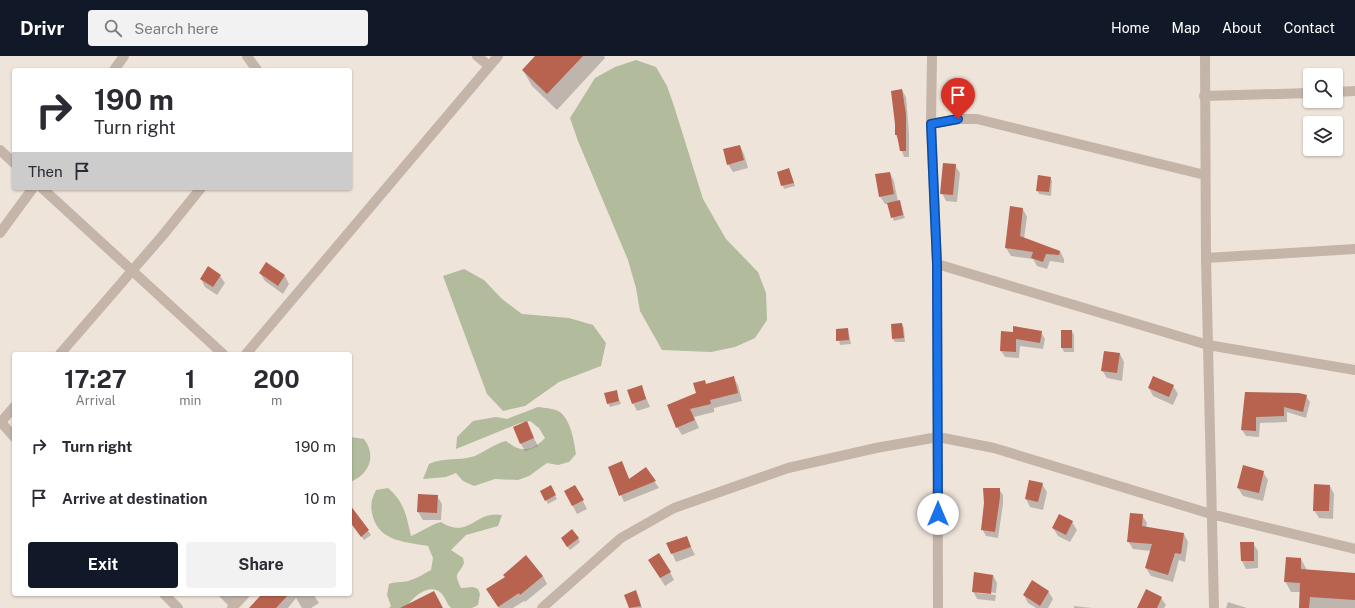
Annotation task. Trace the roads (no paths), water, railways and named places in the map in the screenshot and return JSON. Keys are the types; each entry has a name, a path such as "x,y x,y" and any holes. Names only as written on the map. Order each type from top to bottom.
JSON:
{"street":[{"path":"115,68 124,56"},
{"path":"247,56 256,68"},
{"path":"477,56 489,66"},
{"path":"248,352 498,56"},
{"path":"932,56 931,124 937,264 941,607"},
{"path":"1205,56 1206,258 1214,608"},
{"path":"1343,92 1355,91"},
{"path":"1204,96 1303,93"},
{"path":"931,124 958,119 977,119 1205,175"},
{"path":"0,150 12,160"},
{"path":"0,233 32,190"},
{"path":"44,190 221,352"},
{"path":"62,352 199,190"},
{"path":"1206,258 1355,249"},
{"path":"937,264 1208,345 1355,370"},
{"path":"12,408 0,422 12,435"},
{"path":"542,608 621,538 674,508 788,468 876,448 938,437 994,448 1211,514 1355,549"},
{"path":"166,596 178,608"},
{"path":"232,608 243,596"}]}
